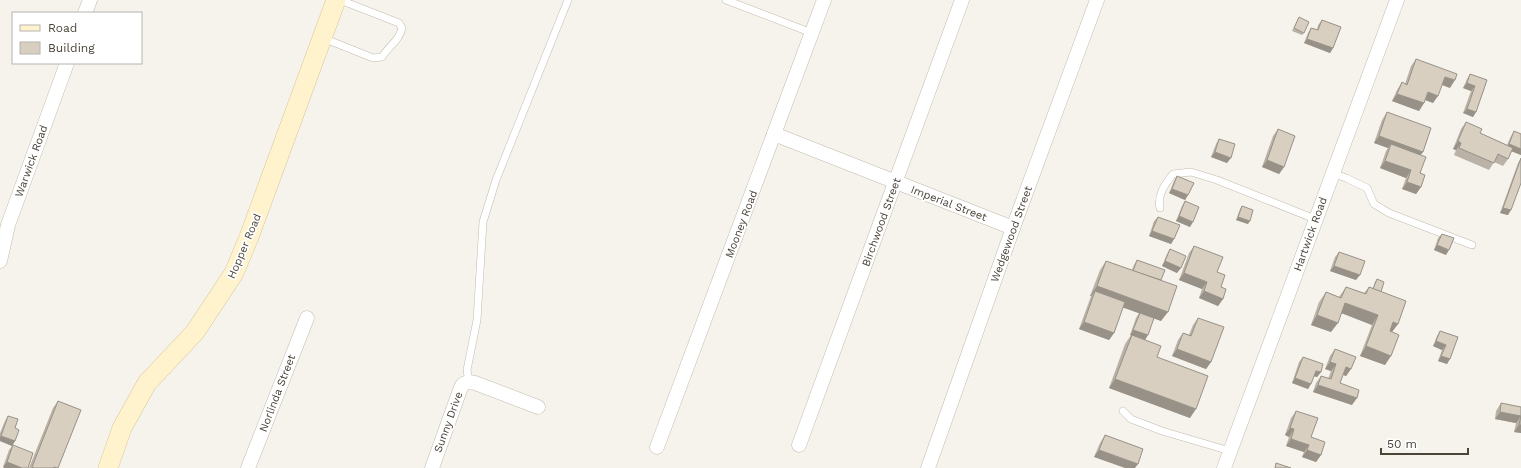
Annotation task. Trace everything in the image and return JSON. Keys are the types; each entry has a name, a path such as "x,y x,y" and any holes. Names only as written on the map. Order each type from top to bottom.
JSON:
{"main road":[{"name":"Hopper Road","path":"108,468 122,428 147,383 195,332 234,273 249,237 336,0"}],"street":[{"path":"85,12 90,0"},
{"name":"Mooney Road","path":"657,447 824,0"},
{"name":"Birchwood Street","path":"799,445 962,0"},
{"name":"Wedgewood Street","path":"928,468 1013,228 1097,0"},
{"name":"Hartwick Road","path":"1224,468 1397,0"},
{"name":"Warwick Road","path":"0,261 8,225 67,64"},
{"name":"Imperial Street","path":"774,134 1013,228"},
{"name":"Norlinda Street","path":"248,468 307,318"},
{"name":"Sunny Drive","path":"435,467 461,388 464,384 469,382 538,407"}],"lane":[{"path":"322,38 373,58 379,58 382,57 400,35 402,28 399,23 340,0"},
{"path":"469,382 468,370 477,320 483,222 496,180 568,0"},
{"path":"726,0 812,33"},
{"path":"1160,208 1158,200 1165,184 1173,174 1191,172 1217,180 1315,219"},
{"path":"1332,173 1367,188 1374,204 1389,213 1472,245"},
{"path":"1123,411 1130,419 1162,431 1230,451"}],"building":[{"path":"1299,17 1309,22 1304,33 1294,28"},
{"path":"1322,20 1341,27 1333,48 1307,39 1311,28 1318,30"},
{"path":"1416,59 1457,74 1455,80 1445,77 1438,96 1428,92 1424,103 1397,94 1402,82 1407,85"},
{"path":"1470,74 1487,80 1476,112 1467,109 1475,86 1467,83"},
{"path":"1387,112 1431,128 1423,152 1379,136"},
{"path":"1466,122 1482,129 1480,133 1513,148 1508,159 1498,154 1494,163 1459,148 1461,143 1458,141"},
{"path":"1278,129 1295,136 1284,167 1267,160"},
{"path":"1514,131 1521,134 1521,149 1509,144"},
{"path":"1219,139 1235,144 1231,158 1215,152"},
{"path":"1391,144 1426,157 1420,173 1425,175 1421,187 1407,182 1411,170 1385,161"},
{"path":"1521,158 1521,183 1511,210 1503,208"},
{"path":"1177,176 1194,183 1188,195 1172,189"},
{"path":"1185,201 1199,207 1193,222 1179,216"},
{"path":"1242,206 1253,210 1250,221 1238,217"},
{"path":"1158,217 1180,225 1174,239 1152,231"},
{"path":"1442,234 1454,238 1449,250 1437,245"},
{"path":"1194,246 1223,257 1217,272 1225,275 1221,287 1226,289 1223,299 1204,291 1207,282 1184,273"},
{"path":"1170,249 1186,256 1181,268 1165,261"},
{"path":"1339,252 1365,261 1360,275 1334,266"},
{"path":"1137,260 1165,270 1161,280 1133,271"},
{"path":"1106,261 1177,286 1168,312 1097,286"},
{"path":"1377,279 1384,282 1381,292 1373,289"},
{"path":"1346,287 1366,294 1369,287 1406,301 1398,324 1393,322 1390,331 1399,335 1391,356 1366,346 1378,315 1345,303 1338,323 1317,315 1326,292 1341,298"},
{"path":"1095,291 1125,302 1114,333 1084,322"},
{"path":"1140,313 1154,318 1148,335 1133,330"},
{"path":"1198,318 1224,327 1211,362 1177,349 1183,333 1191,336"},
{"path":"1440,331 1458,337 1450,359 1441,356 1446,345 1436,341"},
{"path":"1132,335 1161,346 1157,357 1208,376 1196,409 1115,379"},
{"path":"1335,349 1356,357 1351,369 1346,367 1340,383 1359,390 1357,398 1318,385 1321,376 1331,379 1336,364 1330,362"},
{"path":"1303,357 1323,364 1321,372 1316,371 1311,384 1295,378"},
{"path":"58,401 81,410 58,468 34,468 32,467"},
{"path":"1501,403 1521,407 1521,416 1500,412"},
{"path":"1296,411 1318,418 1311,437 1325,442 1321,455 1307,450 1309,445 1291,439 1294,429 1290,428"},
{"path":"8,416 18,419 15,428 19,430 15,441 1,436"},
{"path":"1105,435 1143,449 1138,464 1099,450"},
{"path":"13,445 33,453 28,468 22,468 7,462"},
{"path":"1276,463 1291,468 1275,468"}]}
